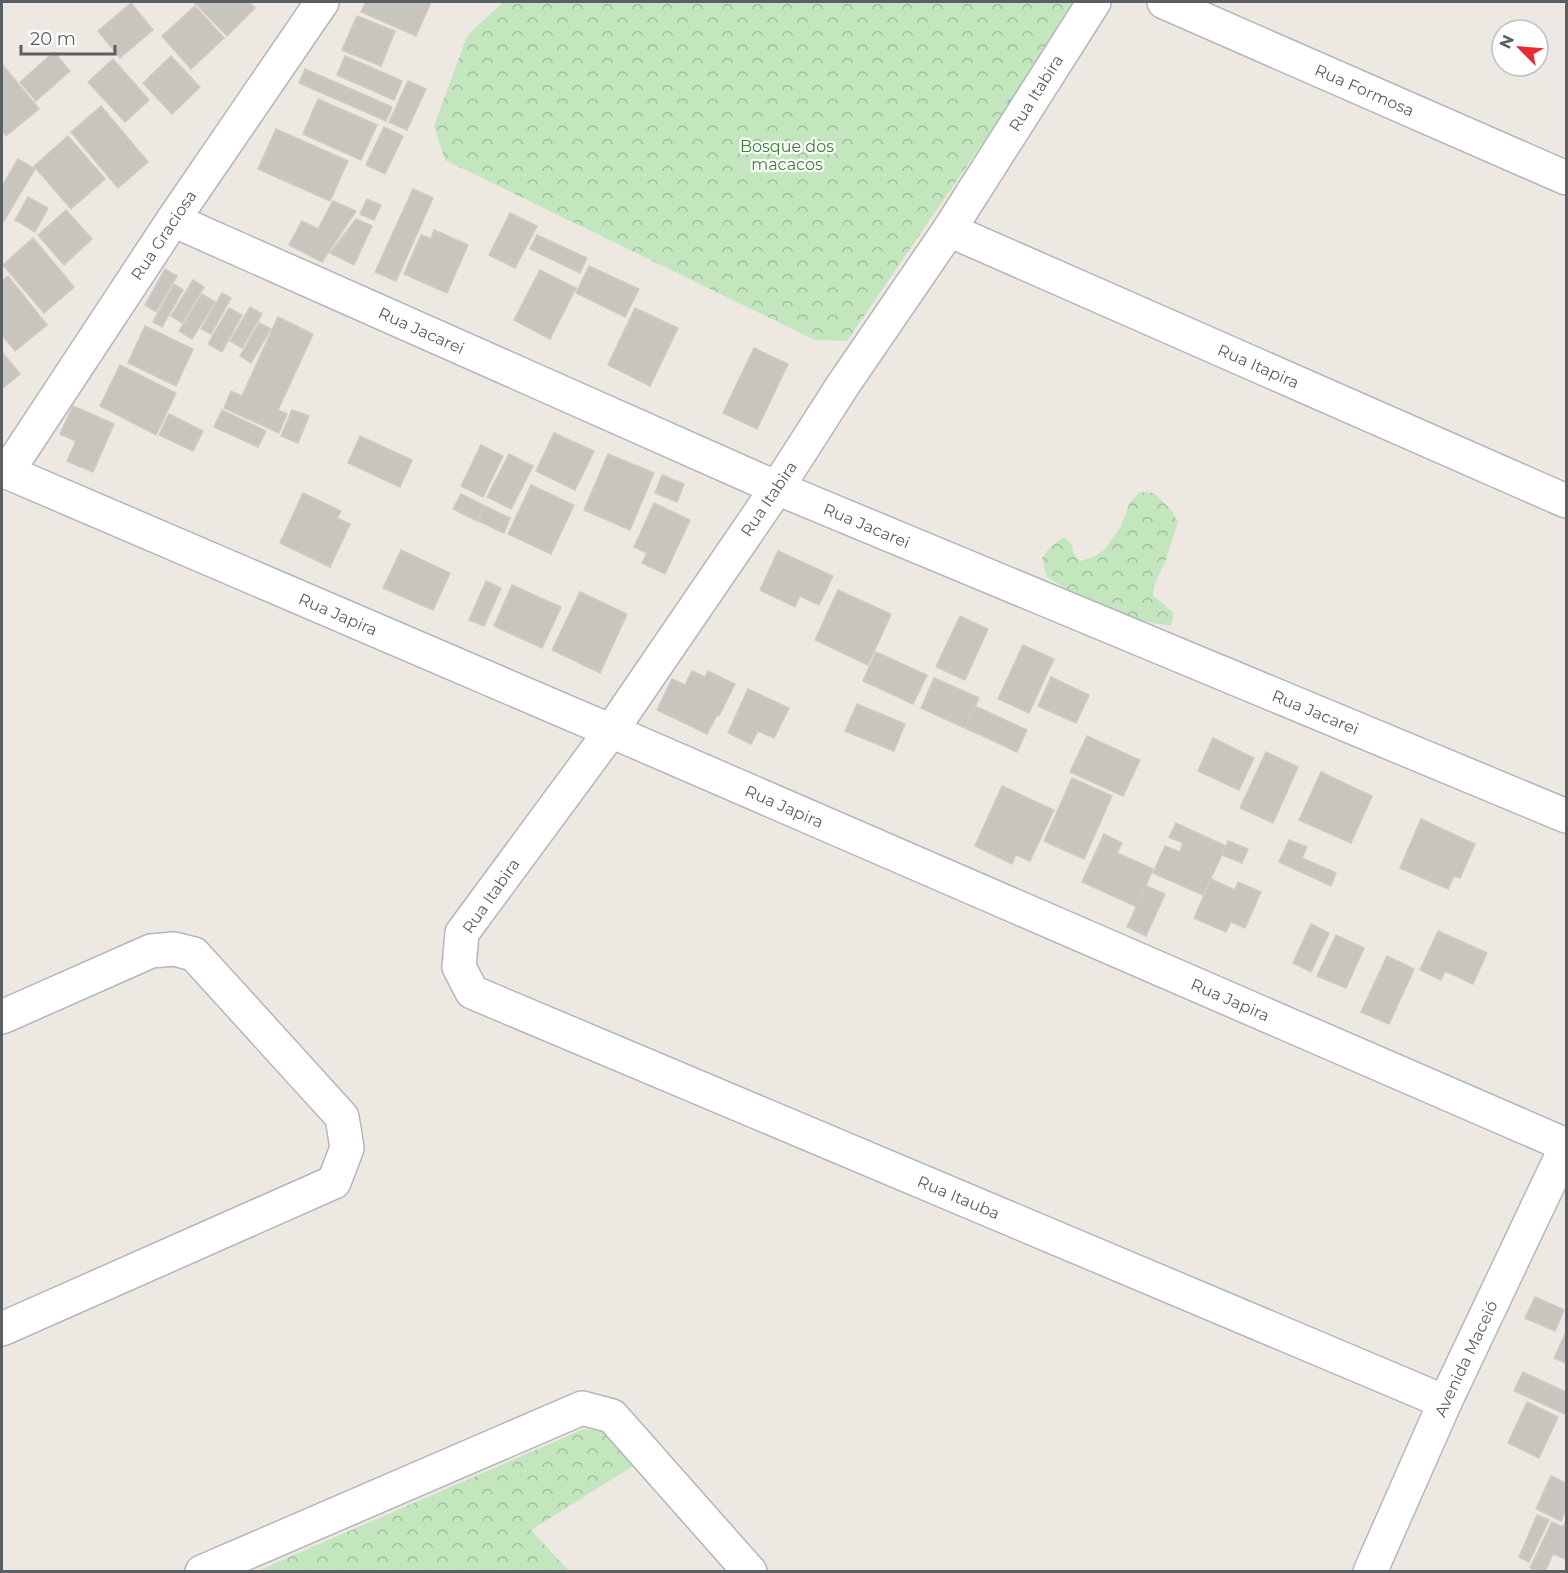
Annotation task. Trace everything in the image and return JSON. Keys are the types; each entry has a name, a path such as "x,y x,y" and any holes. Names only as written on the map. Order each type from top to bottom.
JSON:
{"street":[{"name":"Rua Graciosa","path":"4,469 322,2"},
{"name":"Rua Itabira","path":"472,992 459,967 462,933 610,731 777,488 843,385 949,230 1094,2"},
{"name":"Rua Formosa","path":"1164,2 1566,178"},
{"name":"Rua Jacarei","path":"172,220 777,488 1566,816"},
{"name":"Rua Itapira","path":"949,230 1566,501"},
{"name":"Rua Japira","path":"4,469 1566,1146"},
{"path":"2,1017 151,951 174,949 194,954 342,1117 347,1148 334,1182 2,1329"},
{"name":"Rua Itauba","path":"472,992 1444,1402"},
{"name":"Avenida Maceió","path":"1370,1572 1444,1402 1566,1146"},
{"path":"202,1572 582,1408 612,1416 750,1572"}],"green space":[{"name":"Bosque dos macacos","path":"503,2 1079,2 847,341 815,340 445,160 434,126 467,36"},
{"path":"1140,492 1154,493 1172,511 1178,522 1166,560 1155,583 1153,595 1174,613 1171,626 1135,620 1070,591 1047,577 1042,558 1050,547 1064,537 1072,545 1073,553 1080,561 1104,550 1121,526 1130,502"},
{"path":"584,1429 613,1434 641,1461 531,1530 569,1571 255,1572"}],"building":[{"path":"194,2 249,2 255,8 227,36"},
{"path":"366,2 431,2 416,36 361,12"},
{"path":"131,3 153,30 120,58 98,31"},
{"path":"195,6 224,38 191,69 162,36"},
{"path":"357,16 395,31 381,66 342,50"},
{"path":"54,52 70,71 36,101 20,82"},
{"path":"171,56 200,87 172,114 143,83"},
{"path":"345,56 402,81 394,100 337,75"},
{"path":"113,59 149,100 125,122 88,82"},
{"path":"2,64 39,109 6,136 2,131"},
{"path":"305,69 392,107 386,121 299,83"},
{"path":"408,81 426,89 407,130 389,122"},
{"path":"318,99 377,125 361,160 303,134"},
{"path":"101,106 148,162 118,188 71,132"},
{"path":"384,127 403,136 385,174 366,165"},
{"path":"276,129 348,161 330,201 258,169"},
{"path":"68,136 105,179 71,209 34,166"},
{"path":"18,159 35,169 2,224 2,186"},
{"path":"413,189 433,198 396,281 375,272"},
{"path":"28,197 48,208 35,232 15,220"},
{"path":"367,199 381,205 374,220 360,214"},
{"path":"333,201 356,211 322,262 289,245 302,221 318,229"},
{"path":"66,210 92,239 64,265 38,235"},
{"path":"510,213 537,226 515,268 489,255"},
{"path":"356,219 372,226 354,265 330,253"},
{"path":"434,230 468,245 447,293 404,274 421,235 431,239"},
{"path":"537,235 587,258 580,273 530,249"},
{"path":"33,238 74,287 44,313 3,265"},
{"path":"589,266 639,289 625,317 576,293"},
{"path":"165,269 177,276 156,312 145,305"},
{"path":"540,270 576,288 550,339 514,320"},
{"path":"8,276 47,325 15,351 2,335 2,281"},
{"path":"193,280 204,287 182,323 171,316"},
{"path":"174,284 183,290 162,327 153,322"},
{"path":"222,293 231,298 211,334 201,329"},
{"path":"202,294 215,302 192,339 179,331"},
{"path":"250,307 262,314 242,348 230,341"},
{"path":"229,308 242,315 222,352 208,344"},
{"path":"635,308 678,328 650,386 608,365"},
{"path":"278,317 313,334 278,410 287,414 279,433 224,408 231,391 242,396"},
{"path":"259,323 271,329 251,363 240,356"},
{"path":"145,326 193,349 176,386 128,363"},
{"path":"754,348 788,364 757,429 723,413"},
{"path":"2,352 20,374 2,389"},
{"path":"120,365 176,393 156,435 100,406"},
{"path":"73,406 114,424 93,472 67,461 76,441 60,434"},
{"path":"222,410 266,431 258,447 214,427"},
{"path":"292,410 309,416 298,443 281,436"},
{"path":"169,414 203,431 193,451 159,435"},
{"path":"554,433 594,451 575,490 536,471"},
{"path":"360,436 412,460 400,487 348,463"},
{"path":"481,445 503,456 483,497 461,486"},
{"path":"509,454 533,466 511,509 487,497"},
{"path":"608,454 654,473 630,530 584,510"},
{"path":"662,475 684,484 677,502 655,493"},
{"path":"531,485 574,505 551,554 508,534"},
{"path":"303,493 341,511 337,518 350,524 330,567 280,543"},
{"path":"461,494 485,506 477,521 453,509"},
{"path":"654,503 690,520 665,574 642,563 647,553 634,547"},
{"path":"485,506 510,518 504,533 478,521"},
{"path":"401,550 450,573 433,610 383,588"},
{"path":"778,551 833,576 819,605 800,596 795,607 760,590"},
{"path":"486,581 501,588 484,626 469,620"},
{"path":"512,585 561,607 542,648 494,626"},
{"path":"838,590 891,614 868,665 815,640"},
{"path":"580,592 627,614 600,673 552,650"},
{"path":"960,616 988,629 965,680 936,667"},
{"path":"1023,645 1054,659 1029,713 998,699"},
{"path":"876,652 927,675 913,704 863,681"},
{"path":"692,671 705,677 708,671 735,684 707,734 657,710 672,679 685,685"},
{"path":"1051,677 1089,695 1076,723 1038,706"},
{"path":"934,678 979,698 965,728 921,708"},
{"path":"748,689 789,708 774,738 758,731 751,744 728,733"},
{"path":"857,704 905,724 894,751 845,731"},
{"path":"975,706 1027,730 1017,752 965,728"},
{"path":"1087,736 1140,760 1123,796 1070,772"},
{"path":"1213,738 1254,758 1239,790 1198,771"},
{"path":"1266,752 1298,767 1273,823 1240,808"},
{"path":"1321,772 1372,796 1351,843 1299,820"},
{"path":"1072,778 1112,796 1084,859 1044,841"},
{"path":"1002,786 1054,810 1030,861 1016,855 1012,864 975,846"},
{"path":"1421,819 1475,844 1460,878 1454,876 1448,889 1400,868"},
{"path":"1176,823 1226,846 1203,895 1153,873 1165,846 1180,852 1183,843 1169,837"},
{"path":"1104,834 1122,843 1117,853 1153,869 1137,907 1082,882"},
{"path":"1289,840 1307,847 1302,858 1336,873 1331,886 1279,862"},
{"path":"1228,841 1248,849 1242,863 1222,855"},
{"path":"1211,879 1235,890 1238,882 1261,892 1245,928 1231,922 1226,932 1194,918"},
{"path":"1146,886 1165,894 1146,936 1127,927"},
{"path":"1311,924 1329,933 1311,972 1293,963"},
{"path":"1438,931 1487,953 1473,984 1445,971 1441,980 1420,970"},
{"path":"1336,935 1364,948 1346,988 1317,976"},
{"path":"1387,956 1414,969 1389,1024 1361,1012"},
{"path":"1535,1297 1564,1310 1555,1331 1525,1318"},
{"path":"1566,1332 1566,1363 1554,1358"},
{"path":"1523,1372 1566,1392 1565,1414 1514,1391"},
{"path":"1527,1402 1558,1417 1539,1458 1508,1443"},
{"path":"1551,1476 1566,1483 1566,1510 1561,1521 1536,1509"},
{"path":"1537,1515 1549,1520 1529,1562 1519,1557"},
{"path":"1566,1520 1565,1559 1553,1554 1545,1572 1537,1572 1530,1568 1552,1522 1563,1527"}]}
